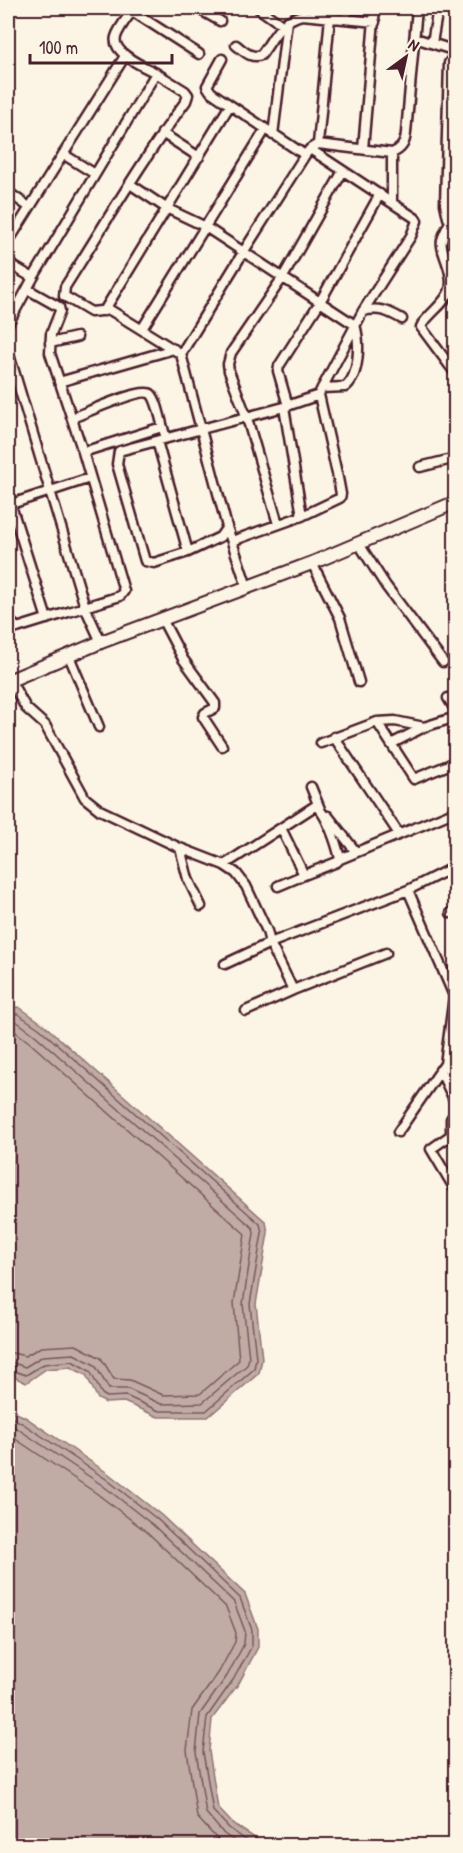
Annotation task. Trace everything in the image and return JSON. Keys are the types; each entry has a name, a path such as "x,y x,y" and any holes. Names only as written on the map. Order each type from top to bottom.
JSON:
{"street":[{"path":"197,8 220,21"},
{"path":"258,8 284,23"},
{"path":"363,149 375,8"},
{"path":"311,149 363,149 392,153 399,150 405,142 417,8"},
{"path":"432,43 438,8"},
{"path":"199,54 133,9 117,36 116,43 125,56 180,87 188,94 186,101 130,184 64,292 64,296 91,312 110,310 178,352 202,429 227,527 247,587"},
{"path":"236,45 251,56 261,55 284,23 302,15 375,22"},
{"path":"59,382 178,352 311,149 330,17"},
{"path":"142,329 204,226 269,132 284,23"},
{"path":"415,38 456,51"},
{"path":"8,240 125,56"},
{"path":"222,59 207,86 211,92 269,132 311,149 393,201 415,218 417,225 363,311 320,391 341,496 337,501 302,516 232,541"},
{"path":"451,226 446,215 451,164 449,63 451,60 456,61"},
{"path":"8,324 33,278 156,73"},
{"path":"449,93 456,84"},
{"path":"104,311 166,208 200,158 230,105"},
{"path":"162,134 200,158"},
{"path":"392,153 393,201"},
{"path":"63,154 95,174"},
{"path":"278,524 247,417 229,371 229,359 282,277 343,171"},
{"path":"130,184 166,208 204,226 355,325 359,336 356,370 351,382 345,387 320,391 286,407 119,451 117,464 145,561 154,563 188,552 220,537 227,527"},
{"path":"8,192 29,207"},
{"path":"302,516 279,366 320,302 380,194"},
{"path":"456,209 451,226 442,240 442,247 454,282 451,292 421,327 423,333 456,374"},
{"path":"8,262 33,278"},
{"path":"8,619 17,628 120,596 124,591 83,452 50,353 50,343 54,324 60,311 59,307 27,289"},
{"path":"363,311 387,310 402,319"},
{"path":"50,343 77,337"},
{"path":"8,351 85,607 101,642"},
{"path":"72,418 134,394 147,392 152,395 162,427 162,440 188,552"},
{"path":"83,452 162,427"},
{"path":"420,467 456,458"},
{"path":"47,619 8,502 90,478"},
{"path":"293,990 246,886 236,873 224,865 180,848 99,810 85,798 45,725 26,708 9,680 101,642 312,563 456,502"},
{"path":"359,544 386,586 443,662"},
{"path":"312,563 340,618 359,681"},
{"path":"162,619 183,659 215,703 215,708 205,713 203,717 222,746"},
{"path":"69,656 99,727"},
{"path":"448,698 456,711"},
{"path":"391,744 424,727 456,717"},
{"path":"321,743 377,722 395,721 424,727"},
{"path":"377,722 414,779 456,762"},
{"path":"334,737 399,834"},
{"path":"311,787 338,849 340,859"},
{"path":"224,865 312,807 318,807 322,811 356,852"},
{"path":"278,886 456,811"},
{"path":"281,828 304,875"},
{"path":"180,848 188,879 201,906"},
{"path":"225,964 270,943 408,890 456,866"},
{"path":"398,1132 442,1067 455,997 408,890"},
{"path":"246,1011 386,952"},
{"path":"442,1067 456,1059"},
{"path":"442,1067 456,1104"},
{"path":"453,1115 452,1133 431,1149 456,1191"}],"water":[{"path":"19,1007 43,1024 266,1222 268,1233 256,1304 262,1359 259,1373 208,1417 158,1417 124,1402 106,1403 98,1399 86,1375 70,1367 46,1369 26,1383 8,1374 8,1008"},
{"path":"8,1409 25,1417 109,1474 161,1515 245,1594 258,1629 258,1647 239,1683 212,1719 209,1751 218,1808 233,1824 258,1840 260,1845 8,1845"}]}
